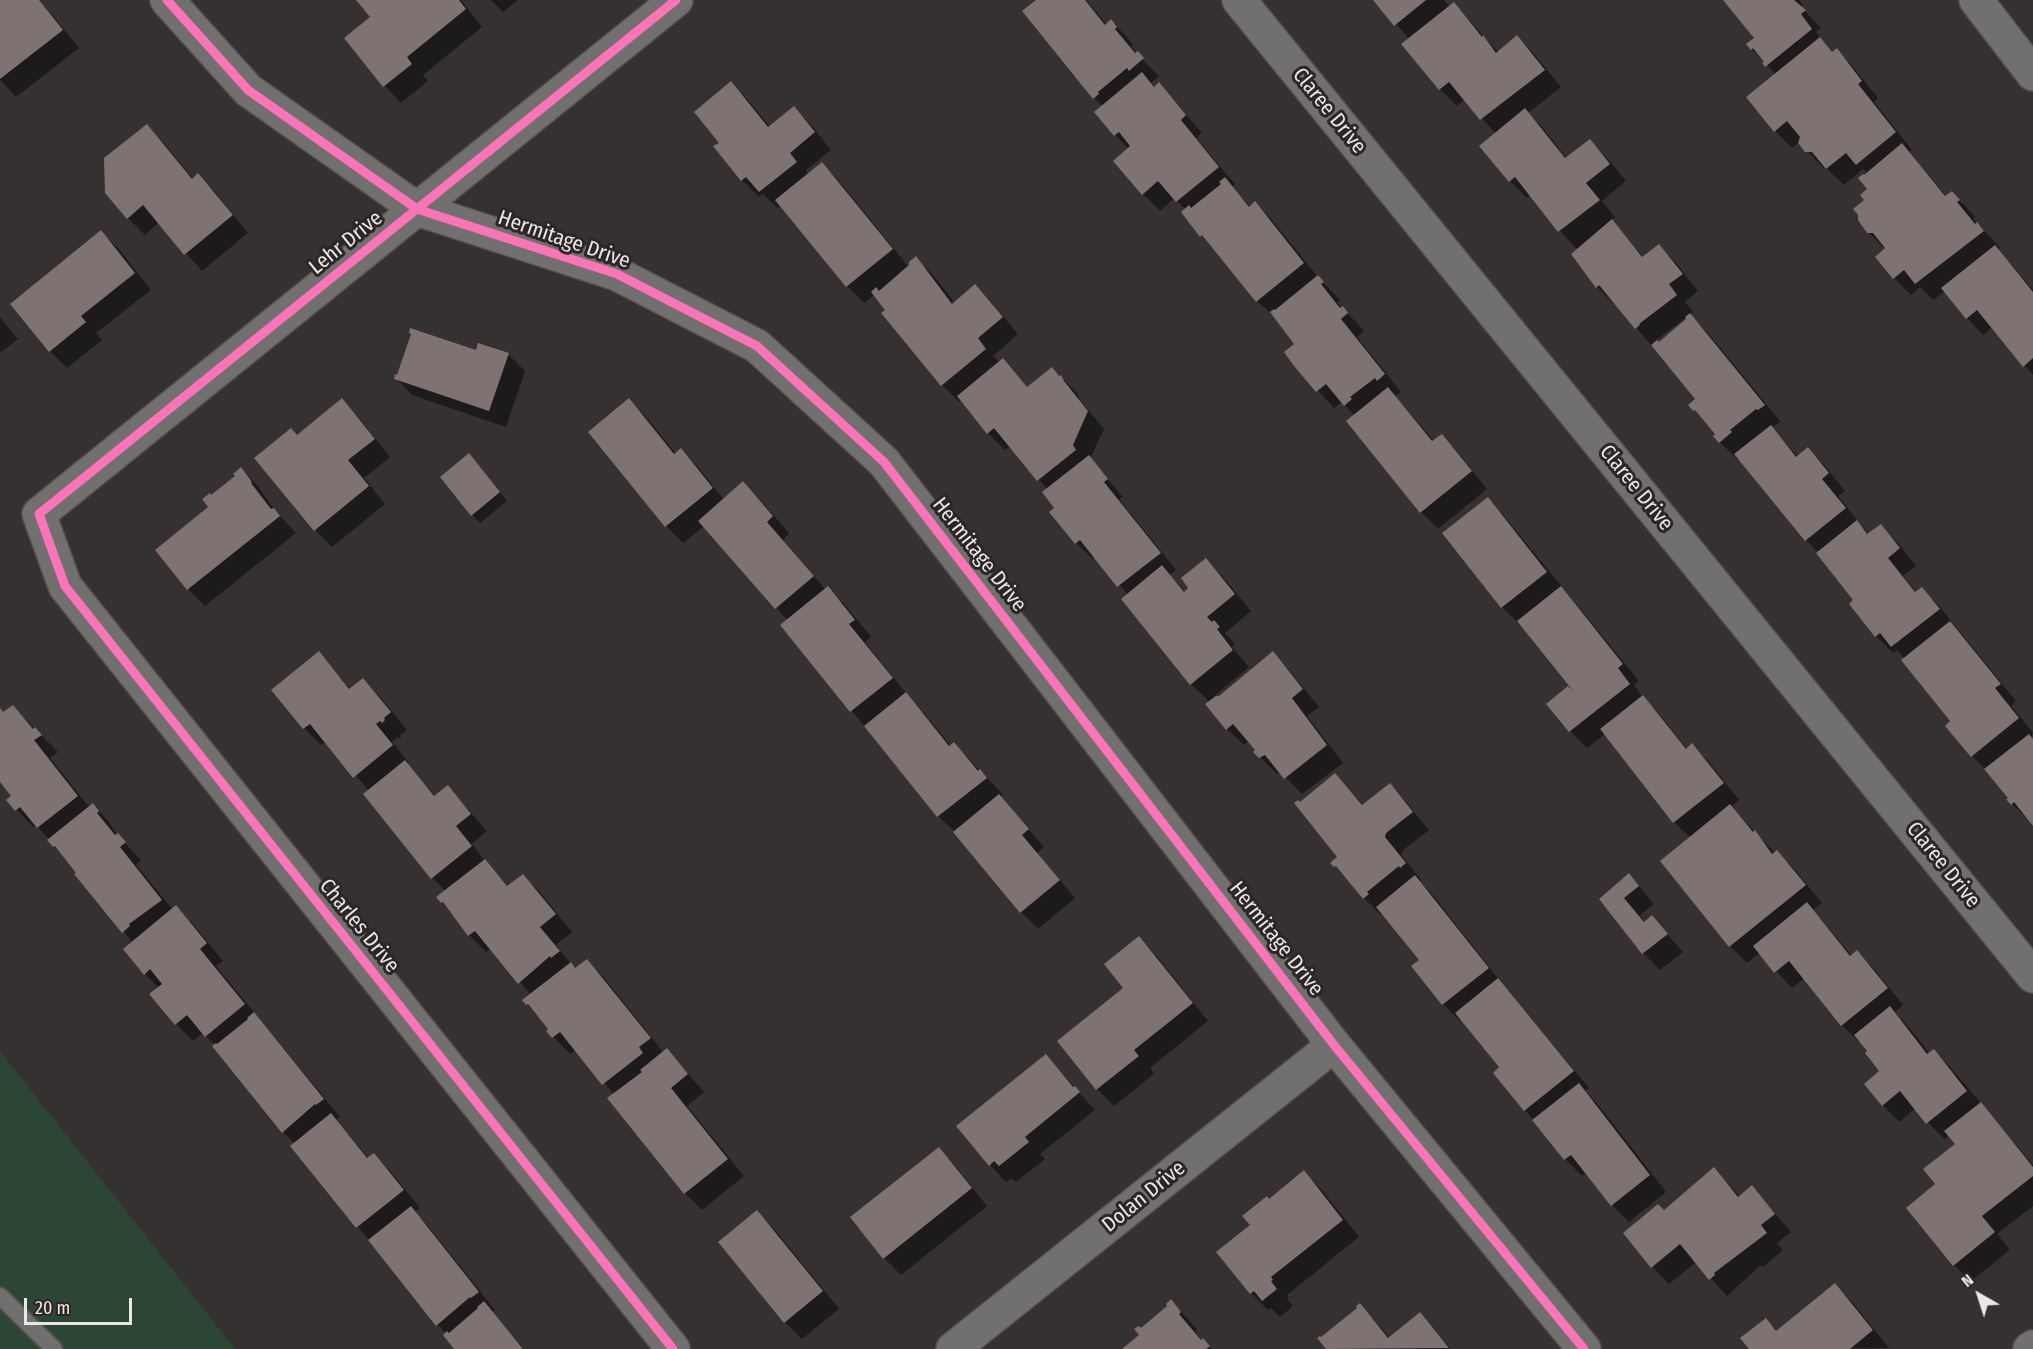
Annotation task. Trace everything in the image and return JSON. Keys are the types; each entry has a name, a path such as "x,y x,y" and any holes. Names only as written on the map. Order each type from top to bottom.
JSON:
{"street":[{"name":"Hermitage Drive","path":"167,0 248,90 417,209 617,274 757,346 884,462 1334,1045 1584,1349"},
{"name":"Lehr Drive","path":"39,513 676,0"},
{"name":"Claree Drive","path":"1239,0 2033,976"},
{"path":"1976,0 2033,74"},
{"name":"Charles Drive","path":"39,513 64,586 674,1349"},
{"name":"Dolan Drive","path":"953,1349 1334,1045"}],"lane":[{"path":"0,1296 54,1349"}],"green space":[{"path":"0,1051 235,1349 0,1349"}],"building":[{"path":"0,0 39,0 63,30 0,79"},
{"path":"356,0 459,0 466,9 407,57 412,64 383,87 344,38 370,17"},
{"path":"1036,0 1085,0 1105,25 1111,19 1117,27 1115,29 1135,53 1138,51 1144,58 1129,71 1127,68 1098,92 1099,94 1093,99 1022,11"},
{"path":"1373,0 1426,0 1394,26"},
{"path":"1723,0 1794,0 1806,10 1801,14 1812,29 1765,67 1762,63 1764,62 1753,48 1751,50 1746,44 1754,38"},
{"path":"1454,2 1496,53 1517,35 1545,70 1480,120 1449,82 1439,90 1401,44"},
{"path":"1820,37 1832,52 1837,48 1862,81 1858,84 1896,132 1856,165 1846,153 1826,169 1812,152 1805,152 1798,143 1800,137 1787,121 1774,132 1746,97"},
{"path":"1142,72 1154,87 1159,82 1186,115 1181,120 1219,167 1176,202 1158,181 1142,195 1113,161 1130,146 1119,132 1114,136 1094,112"},
{"path":"731,81 768,127 794,106 815,132 790,153 797,162 759,192 746,177 741,181 713,146 719,143 694,112"},
{"path":"1525,108 1565,158 1590,139 1610,164 1586,183 1600,200 1558,232 1515,177 1509,182 1479,146"},
{"path":"147,124 192,179 198,173 233,215 184,255 143,205 127,219 105,193 104,158"},
{"path":"1902,143 1945,196 1952,191 1960,200 1957,202 1975,224 1977,222 1984,231 1915,284 1904,270 1893,279 1875,257 1885,248 1873,233 1867,233 1853,209 1864,200 1860,195 1867,189 1858,178"},
{"path":"822,162 893,249 846,287 775,200"},
{"path":"1225,177 1249,207 1255,201 1304,263 1256,302 1181,212 1189,205 1191,208 1221,184 1219,182"},
{"path":"1612,219 1642,257 1659,244 1683,274 1669,284 1677,295 1635,329 1599,285 1596,288 1571,254"},
{"path":"101,230 135,273 81,316 86,322 49,352 10,304"},
{"path":"1995,245 2033,292 2033,358 2023,367 1977,310 1966,319 1941,288"},
{"path":"916,256 952,304 975,284 1003,317 978,338 986,349 941,386 881,313 885,310 871,292 876,287 879,291"},
{"path":"1318,275 1324,282 1321,284 1340,308 1343,306 1348,313 1341,319 1385,374 1377,381 1375,378 1350,397 1352,399 1344,406 1326,384 1316,392 1294,366 1284,352 1294,344 1270,312"},
{"path":"1690,313 1765,405 1756,409 1730,430 1732,432 1719,443 1713,436 1715,434 1688,405 1695,399 1651,345 1657,340 1659,342"},
{"path":"410,328 476,350 478,343 509,353 489,411 394,379 411,334 409,333"},
{"path":"1003,358 1027,387 1052,367 1059,376 1061,375 1088,411 1073,445 1076,450 1037,481 994,428 987,434 957,396"},
{"path":"1388,387 1432,441 1442,434 1472,471 1420,513 1346,421"},
{"path":"342,398 375,439 348,460 369,486 314,531 254,458 291,428 297,435"},
{"path":"629,398 674,454 681,448 713,488 665,527 588,432"},
{"path":"1771,425 1796,457 1808,447 1829,473 1822,479 1846,508 1805,541 1734,454"},
{"path":"469,453 500,492 471,516 440,477"},
{"path":"1089,455 1108,479 1104,482 1161,553 1117,587 1080,540 1075,544 1049,512 1054,508 1042,492"},
{"path":"241,467 271,509 274,508 280,516 187,590 155,550 208,507 202,499 210,493 211,495 235,476 233,474"},
{"path":"743,481 773,516 767,522 814,576 775,609 698,521"},
{"path":"1488,497 1547,572 1501,608 1442,533"},
{"path":"1857,520 1867,534 1881,524 1900,548 1888,558 1915,592 1922,587 1940,609 1891,647 1880,633 1875,637 1849,604 1853,600 1816,553"},
{"path":"1206,558 1235,594 1207,617 1212,622 1214,620 1220,627 1217,629 1233,650 1190,685 1121,599 1162,565 1184,592 1188,588 1181,578"},
{"path":"828,586 855,620 849,624 893,678 850,712 780,625"},
{"path":"1561,586 1623,664 1618,668 1630,684 1569,732 1546,704 1568,686 1574,692 1517,621"},
{"path":"1950,621 2001,684 1995,688 2019,718 1971,757 1945,726 1950,721 1901,660"},
{"path":"319,651 349,689 363,678 391,712 382,723 380,721 376,724 393,745 353,778 310,724 303,729 271,690"},
{"path":"1273,651 1303,689 1292,698 1327,745 1284,779 1265,755 1259,758 1253,752 1255,750 1233,724 1226,730 1205,704 1219,696"},
{"path":"906,692 949,746 954,742 978,771 980,769 987,778 937,817 864,726"},
{"path":"1643,695 1686,749 1692,743 1724,783 1673,823 1600,729"},
{"path":"13,705 33,729 35,727 42,735 34,740 78,796 37,828 20,807 15,811 6,800 11,796 0,782 0,708 3,712"},
{"path":"2029,734 2033,739 2033,826 2014,802 2011,805 2006,799 2008,798 1984,769"},
{"path":"405,760 434,796 448,785 471,814 456,826 472,846 431,879 363,794"},
{"path":"1335,773 1362,805 1390,783 1413,812 1386,833 1385,837 1406,863 1367,892 1369,894 1363,899 1336,866 1330,863 1337,857 1294,803 1298,800 1300,802"},
{"path":"999,794 1029,829 1022,835 1060,880 1020,913 953,832"},
{"path":"93,803 99,811 97,813 115,835 118,833 126,842 120,847 162,900 129,924 130,926 122,933 74,874 76,873 55,846 53,847 47,840"},
{"path":"1730,804 1753,832 1755,830 1772,854 1777,850 1806,885 1729,947 1660,861"},
{"path":"485,859 507,886 523,874 556,914 540,927 560,951 551,958 550,956 518,984 475,931 468,936 443,902 441,903 436,897"},
{"path":"1629,873 1639,886 1624,898 1644,922 1652,915 1668,934 1642,954 1599,899"},
{"path":"1415,875 1489,968 1442,1005 1411,966 1419,960 1376,907"},
{"path":"1807,902 1850,956 1857,950 1888,988 1841,1026 1789,961 1774,973 1753,946"},
{"path":"176,905 207,943 200,949 245,1004 205,1037 187,1015 175,1025 149,994 162,984 150,969 144,975 123,949"},
{"path":"1139,936 1193,1003 1134,1050 1139,1056 1096,1090 1057,1041 1123,988 1104,964"},
{"path":"587,959 651,1038 639,1047 643,1053 602,1085 560,1032 552,1038 546,1031 548,1029 522,1000 571,962 575,968"},
{"path":"1498,978 1574,1071 1524,1111 1493,1073 1499,1067 1455,1013"},
{"path":"1890,1006 1927,1054 1934,1049 1967,1091 1926,1124 1900,1091 1882,1106 1864,1084 1879,1071 1854,1035"},
{"path":"254,1012 324,1099 282,1133 212,1046"},
{"path":"667,1048 688,1074 671,1088 728,1159 684,1194 607,1098 642,1072 640,1070"},
{"path":"1046,1054 1073,1087 1075,1086 1080,1092 1025,1137 1029,1142 999,1166 994,1161 989,1166 956,1126"},
{"path":"1579,1083 1650,1175 1611,1206 1571,1155 1564,1160 1532,1120"},
{"path":"1981,1102 2033,1167 2033,1176 1982,1216 1995,1232 1953,1266 1906,1208 1935,1184 1923,1169 1955,1144 1944,1131"},
{"path":"331,1113 367,1158 374,1153 404,1190 356,1228 290,1146"},
{"path":"939,1147 972,1188 883,1259 850,1217"},
{"path":"1714,1167 1738,1197 1752,1185 1775,1214 1761,1225 1767,1233 1714,1273 1715,1275 1709,1280 1680,1244 1651,1268 1623,1233 1658,1204 1664,1210"},
{"path":"1304,1170 1343,1220 1271,1277 1277,1289 1262,1301 1254,1291 1250,1294 1216,1252 1250,1225 1242,1216 1267,1196 1269,1199"},
{"path":"411,1206 479,1292 436,1326 368,1240"},
{"path":"757,1210 823,1291 784,1323 718,1242"},
{"path":"1835,1283 1873,1330 1850,1349 1749,1349 1740,1338 1766,1318 1776,1331"},
{"path":"1171,1299 1181,1312 1179,1314 1201,1340 1203,1338 1210,1346 1206,1349 1122,1349 1139,1335 1134,1329 1139,1326 1141,1328 1167,1306 1166,1304"},
{"path":"484,1301 523,1349 454,1349 443,1335 447,1331 449,1333"},
{"path":"1360,1303 1388,1338 1420,1312 1449,1348 1326,1349 1317,1338 1357,1308 1356,1306"}],"cycle path":[{"path":"167,0 248,90 417,209 617,274 757,346 884,462 1334,1045 1584,1349"},
{"path":"673,1349 65,586 39,514 676,0"}]}
